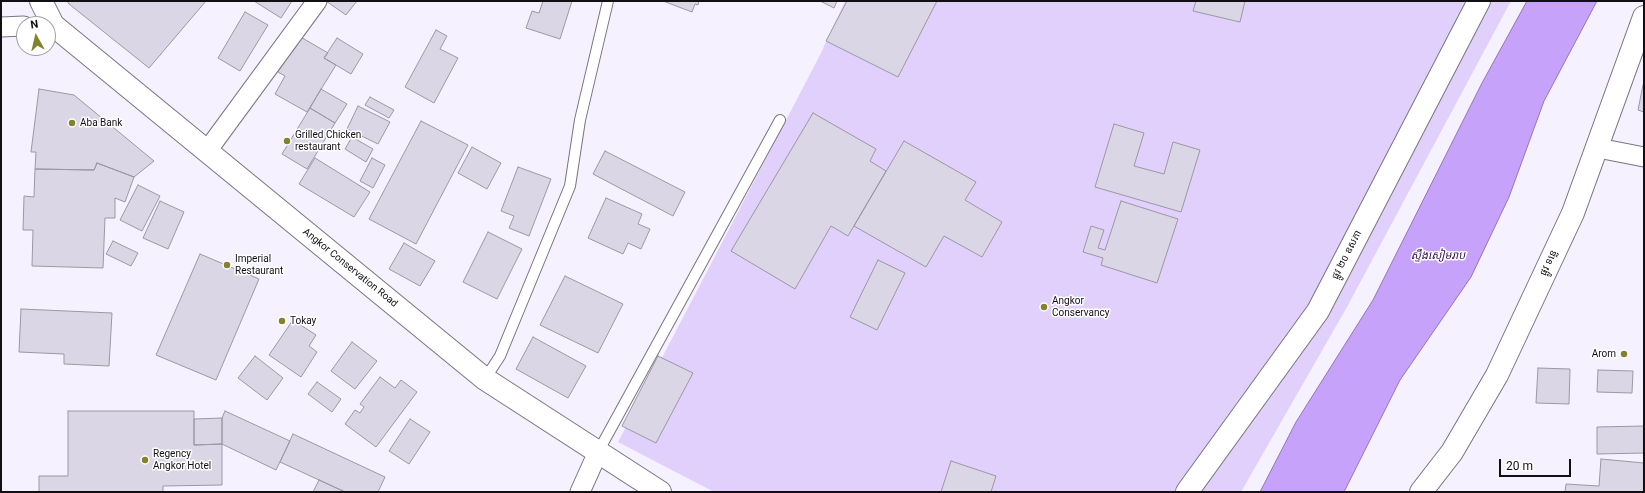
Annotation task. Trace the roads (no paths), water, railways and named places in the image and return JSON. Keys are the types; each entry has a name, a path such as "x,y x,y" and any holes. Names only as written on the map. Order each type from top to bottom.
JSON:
{"street":[{"path":"41,1 47,16"},
{"path":"207,151 317,1"},
{"name":"ផ្លូវ ២០ ឧសភា","path":"1188,492 1318,311 1479,1"},
{"name":"ផ្លូវ ទន្លេ","path":"1421,492 1452,452 1497,374 1573,213 1598,148 1644,17"},
{"path":"1,27 16,26"},
{"name":"Angkor Conservation Road","path":"56,29 485,379 660,492"},
{"path":"1598,148 1644,157"},
{"path":"580,492 598,452"}],"lane":[{"path":"485,379 500,356 570,186 580,120 608,1"},
{"path":"598,452 780,120"}],"water":[{"name":"ស្ទឹងសៀមរាប","path":"1527,1 1597,1 1544,101 1509,197 1471,277 1400,380 1344,492 1260,492 1296,422 1373,300 1482,83"}],"place":[{"name":"Aba Bank","path":"72,123"},
{"name":"Grilled Chicken restaurant","path":"287,141"},
{"name":"Imperial Restaurant","path":"227,265"},
{"name":"Angkor Conservancy","path":"1044,307"},
{"name":"Tokay","path":"282,321"},
{"name":"Arom","path":"1624,354"},
{"name":"Regency Angkor Hotel","path":"145,460"}]}
